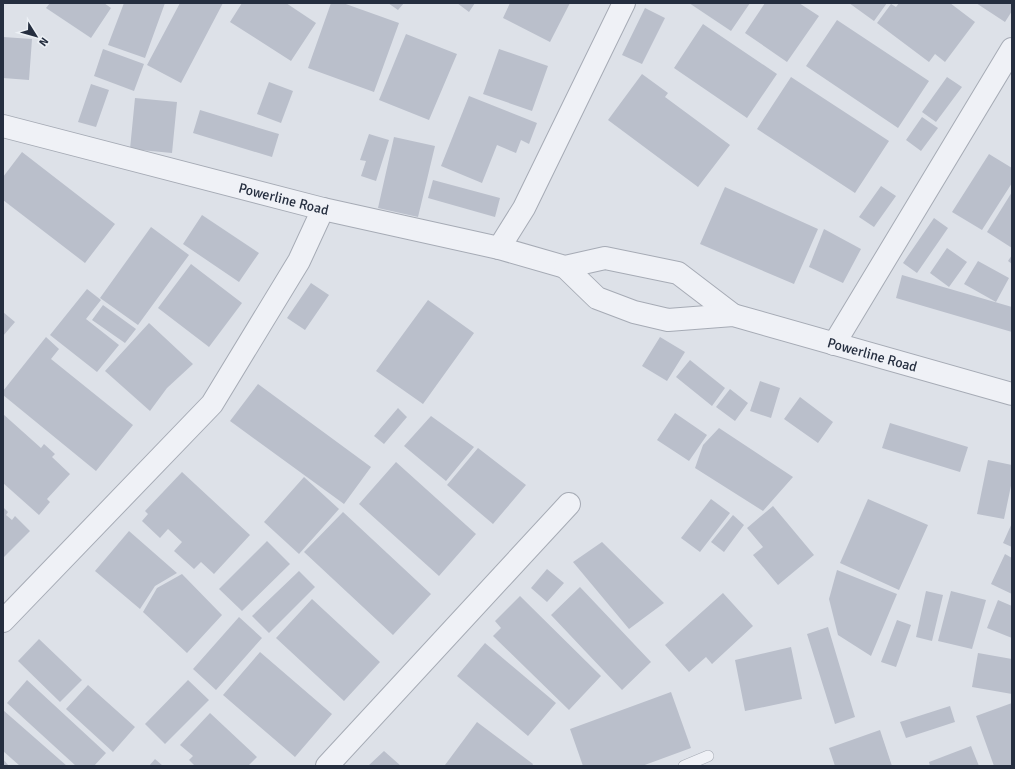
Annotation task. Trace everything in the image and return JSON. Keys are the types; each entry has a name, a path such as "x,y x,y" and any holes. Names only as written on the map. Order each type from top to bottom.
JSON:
{"street":[{"path":"499,248 524,208 624,3"},
{"path":"834,344 1012,49"},
{"name":"Powerline Road","path":"3,126 322,209 499,248 565,267 597,298 634,312 668,320 733,315 1012,394"},
{"path":"3,621 212,404 299,261 322,209"},
{"name":"Powerline Road","path":"565,267 605,258 678,273 733,315"},
{"path":"327,766 569,504"}],"lane":[{"path":"684,766 708,756"}],"building":[{"path":"50,3 104,3 111,8 91,38 46,8"},
{"path":"124,3 165,3 145,58 108,45"},
{"path":"180,3 223,3 181,83 147,65"},
{"path":"242,3 286,3 316,23 291,61 230,22"},
{"path":"331,3 343,3 399,23 374,92 308,68"},
{"path":"388,3 404,3 398,10"},
{"path":"457,3 475,3 469,12"},
{"path":"510,3 570,3 550,42 503,18"},
{"path":"689,3 750,3 731,31"},
{"path":"765,3 799,3 819,16 787,62 745,33"},
{"path":"849,3 887,3 874,21"},
{"path":"899,3 950,3 975,22 945,62 935,54 929,62 877,23 891,4 896,7"},
{"path":"976,3 1012,3 1012,11 1005,22"},
{"path":"645,8 665,18 642,64 622,55"},
{"path":"837,20 929,81 898,128 806,66"},
{"path":"703,24 777,74 747,118 674,68"},
{"path":"406,34 457,54 429,120 379,100"},
{"path":"3,37 32,39 29,80 3,78"},
{"path":"103,49 144,64 134,91 94,76"},
{"path":"499,49 548,66 532,111 483,94"},
{"path":"642,74 668,93 665,97 730,145 698,187 608,120"},
{"path":"791,77 889,141 855,193 757,129"},
{"path":"947,77 962,87 936,122 922,112"},
{"path":"269,82 293,91 281,123 257,114"},
{"path":"91,84 109,90 96,127 78,122"},
{"path":"469,96 537,123 529,144 521,140 516,153 497,145 482,183 441,166"},
{"path":"135,98 177,102 172,153 130,149"},
{"path":"200,110 279,134 272,157 193,133"},
{"path":"922,117 938,128 921,151 906,140"},
{"path":"369,134 389,140 376,181 361,176 366,161 360,160"},
{"path":"394,137 435,146 418,217 378,208"},
{"path":"22,152 115,224 85,263 3,200 3,177"},
{"path":"989,154 1012,168 1012,183 982,230 952,212"},
{"path":"433,180 500,198 495,217 428,198"},
{"path":"881,186 896,196 874,227 859,217"},
{"path":"725,187 818,229 794,284 700,244"},
{"path":"1012,192 1012,248 987,232"},
{"path":"202,215 259,253 239,282 183,244"},
{"path":"934,218 948,228 917,273 903,263"},
{"path":"151,227 189,255 138,325 100,298"},
{"path":"824,229 861,249 843,283 809,267"},
{"path":"947,248 967,262 949,287 930,273"},
{"path":"1012,255 1012,264 1008,261"},
{"path":"978,261 1009,278 996,302 964,284"},
{"path":"191,264 242,303 209,347 158,308"},
{"path":"902,275 1012,307 1012,332 896,298"},
{"path":"311,283 329,295 305,330 287,318"},
{"path":"87,289 101,300 86,319 119,345 97,372 50,335"},
{"path":"428,300 474,333 423,404 376,371"},
{"path":"103,305 136,329 125,343 92,320"},
{"path":"3,312 15,322 3,336"},
{"path":"149,323 193,364 167,388 150,411 105,371"},
{"path":"46,337 59,349 51,359 133,425 96,471 3,395 3,391"},
{"path":"660,337 685,352 667,381 642,366"},
{"path":"690,360 725,388 712,406 676,377"},
{"path":"760,381 780,388 771,418 750,411"},
{"path":"258,384 371,467 344,504 230,421"},
{"path":"730,389 748,403 735,421 716,407"},
{"path":"800,397 833,422 818,443 784,419"},
{"path":"398,408 407,417 384,444 374,436"},
{"path":"675,413 707,435 689,461 657,440"},
{"path":"3,414 41,448 44,444 55,454 52,457 70,474 47,499 50,502 39,515 3,483"},
{"path":"431,416 474,447 446,481 404,446"},
{"path":"890,423 968,447 960,472 882,448"},
{"path":"719,428 793,477 763,511 695,468 703,445"},
{"path":"478,448 526,485 493,524 447,485"},
{"path":"988,460 1012,465 1012,481 1004,519 977,514"},
{"path":"396,462 476,534 439,576 359,504"},
{"path":"182,472 250,535 214,574 201,562 194,569 174,551 182,542 168,529 160,538 142,521 148,514 145,511"},
{"path":"304,477 339,509 299,554 264,522"},
{"path":"711,499 730,513 700,552 681,538"},
{"path":"868,499 928,525 899,590 840,563"},
{"path":"773,506 814,555 778,585 753,555 763,547 747,528"},
{"path":"3,507 8,512 6,515 12,520 15,516 30,531 3,558"},
{"path":"343,512 431,594 393,635 304,552"},
{"path":"733,515 744,525 724,552 711,542"},
{"path":"1012,523 1012,547 1003,543"},
{"path":"129,531 177,573 155,586 140,609 95,571"},
{"path":"267,541 290,564 242,611 219,589"},
{"path":"602,542 664,603 629,629 573,562"},
{"path":"1005,554 1012,558 1012,594 991,584"},
{"path":"547,569 564,583 547,602 531,588"},
{"path":"837,570 897,594 871,656 838,635 829,599"},
{"path":"299,571 315,587 269,633 252,616"},
{"path":"182,574 222,615 187,653 143,612 157,588"},
{"path":"580,587 651,662 622,690 551,615"},
{"path":"926,591 943,595 932,641 916,637"},
{"path":"951,591 986,600 972,649 938,641"},
{"path":"723,593 753,626 712,664 706,657 689,672 665,645"},
{"path":"520,596 601,676 569,710 493,636 501,628 495,621"},
{"path":"312,599 380,662 344,701 276,638"},
{"path":"998,600 1012,606 1012,638 987,628"},
{"path":"239,617 262,638 216,690 193,669"},
{"path":"897,620 911,625 896,667 881,662"},
{"path":"828,627 855,717 835,724 807,634"},
{"path":"39,639 82,680 60,702 18,661"},
{"path":"485,643 556,703 528,736 457,676"},
{"path":"791,647 802,699 745,711 735,660"},
{"path":"260,652 332,714 295,757 223,695"},
{"path":"978,653 1012,659 1012,694 972,687"},
{"path":"27,680 106,753 94,766 76,766 7,703"},
{"path":"188,680 209,700 165,744 145,724"},
{"path":"88,685 135,727 113,752 66,709"},
{"path":"671,692 691,748 642,766 583,766 570,729"},
{"path":"1012,703 1012,766 994,766 976,716"},
{"path":"950,706 955,722 906,738 900,722"},
{"path":"3,710 67,766 20,766 3,751"},
{"path":"210,713 257,757 248,766 195,766 189,760 193,756 180,745"},
{"path":"477,722 533,764 532,766 445,765"},
{"path":"880,730 892,766 835,766 829,748"},
{"path":"971,746 979,766 930,766 929,762"},
{"path":"384,751 401,766 368,766"},
{"path":"3,759 9,766 3,766"},
{"path":"155,759 163,766 149,766"}]}
